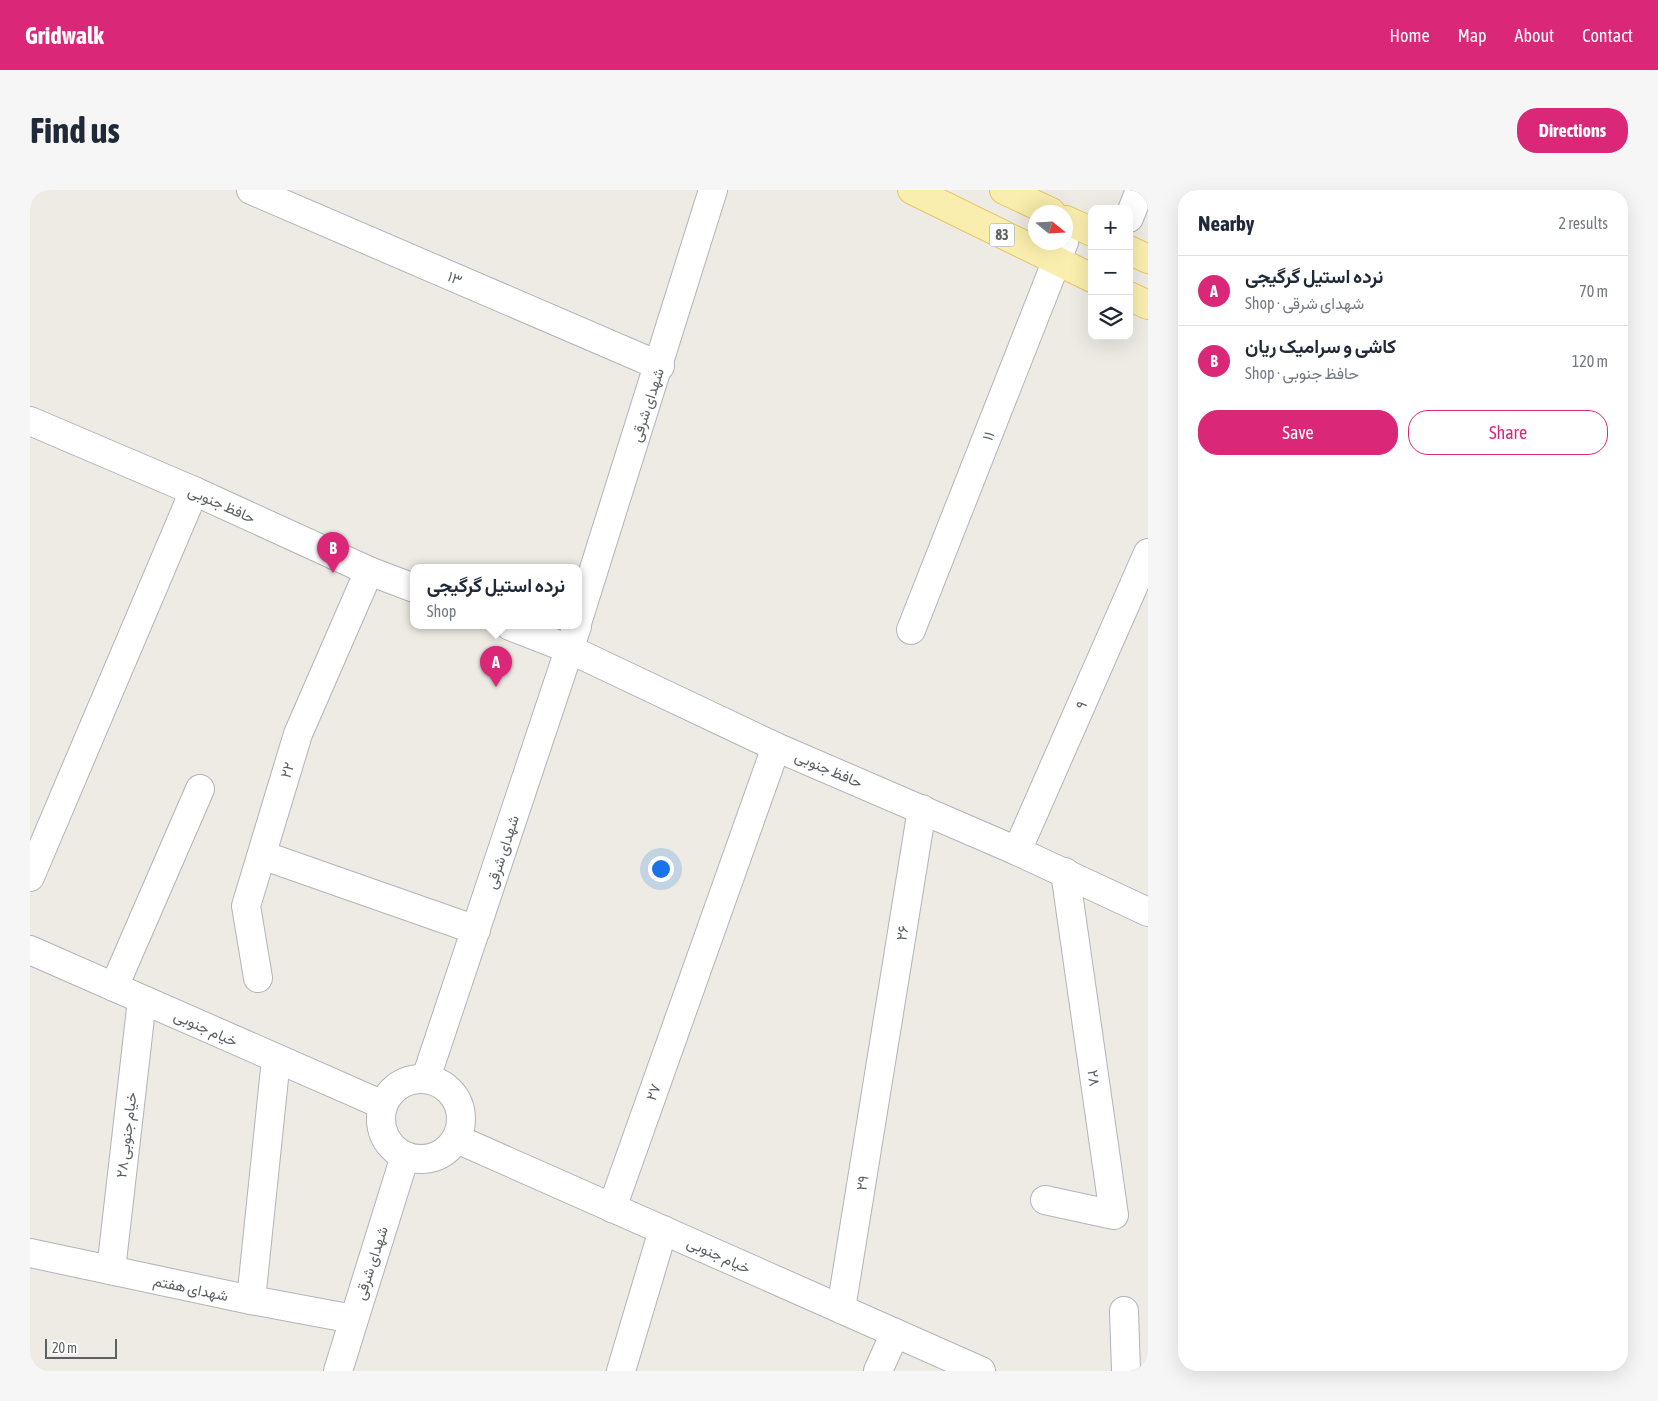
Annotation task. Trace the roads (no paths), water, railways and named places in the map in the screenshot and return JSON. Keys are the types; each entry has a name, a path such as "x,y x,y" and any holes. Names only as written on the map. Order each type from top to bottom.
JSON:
{"main road":[{"name":"83","path":"912,190 1028,222"},
{"name":"83","path":"1004,190 1028,207"},
{"name":"83","path":"1073,245 1088,271"},
{"path":"1133,252 1148,259"},
{"path":"1133,298 1148,305"}],"street":[{"name":"۱۳","path":"251,190 660,366"},
{"name":"شهدای شرقی","path":"582,608 660,366 713,190"},
{"path":"1133,208 1140,190"},
{"name":"۱۱","path":"911,630 1059,250"},
{"name":"حافظ جنوبی","path":"30,421 194,491 369,571 410,586"},
{"path":"30,877 194,491"},
{"name":"۹","path":"1017,851 1147,556"},
{"name":"۲۲","path":"258,978 246,906 298,734 369,571"},
{"name":"حافظ جنوبی","path":"527,629 573,637 776,747 1065,872 1148,912"},
{"name":"شهدای شرقی","path":"426,1078 573,637"},
{"name":"۲۷","path":"612,1208 776,747"},
{"path":"114,987 200,789"},
{"name":"۲۶","path":"882,1057 922,809"},
{"path":"262,855 476,930"},
{"name":"۲۸","path":"1045,1200 1114,1215 1065,872"},
{"name":"خیام جنوبی","path":"30,950 383,1105"},
{"name":"خیام جنوبی ۲۸","path":"111,1270 142,1000"},
{"name":"۲۹","path":"841,1309 882,1057"},
{"path":"251,1300 276,1059"},
{"path":"426,1078 441,1083 454,1093 461,1108 462,1124 457,1139 447,1150 434,1157 420,1159 405,1156 393,1148 384,1135 381,1120 383,1105 393,1089 408,1080 426,1078"},
{"name":"خیام جنوبی","path":"457,1139 976,1370"},
{"name":"شهدای شرقی","path":"338,1371 405,1156"},
{"path":"621,1371 663,1230"},
{"name":"شهدای هفتم","path":"30,1253 251,1300 354,1319"},
{"path":"1124,1311 1126,1371"},
{"path":"878,1371 895,1333"}],"place":[{"name":"کاشی و سرامیک ریان","path":"333,573"},
{"name":"نرده استیل گرگیجی","path":"496,687"}]}
